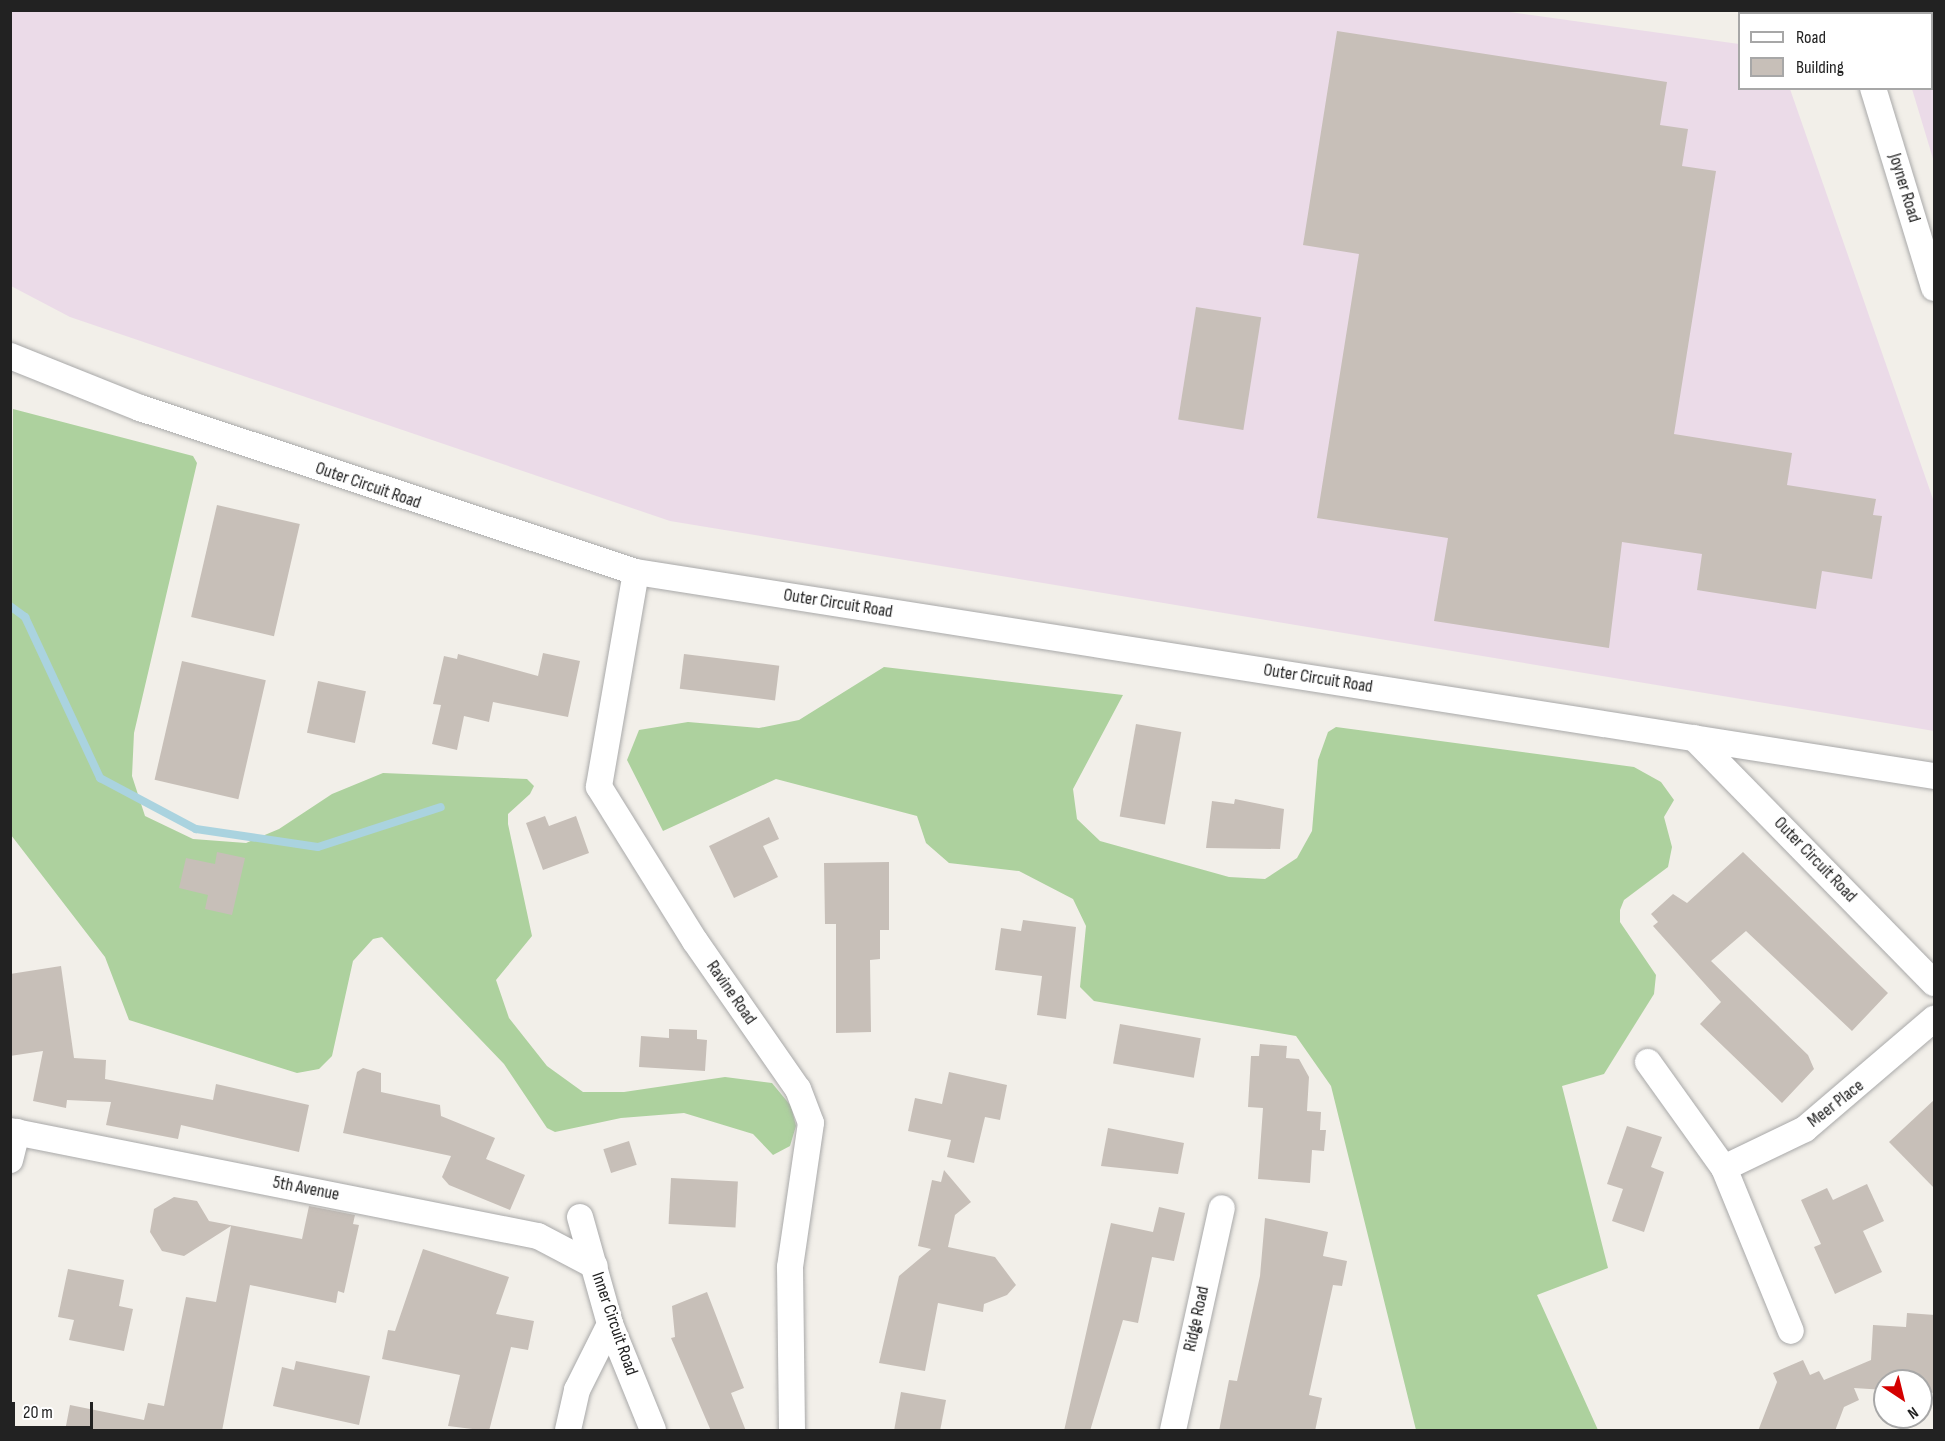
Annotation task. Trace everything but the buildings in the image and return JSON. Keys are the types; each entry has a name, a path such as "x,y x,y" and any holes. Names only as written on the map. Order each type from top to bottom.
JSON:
{"street":[{"name":"Joyner Road","path":"1874,90 1935,288"},
{"name":"Outer Circuit Road","path":"10,357 140,408 636,572 1935,776"},
{"name":"Ravine Road","path":"636,572 599,787 695,941 798,1089 811,1123 790,1267 792,1431"},
{"name":"Outer Circuit Road","path":"1694,738 1935,983"},
{"name":"Meer Place","path":"1724,1168 1805,1129 1935,1019"},
{"path":"1648,1062 1724,1168 1791,1331"},
{"path":"10,1160 14,1132"},
{"name":"5th Avenue","path":"14,1132 538,1236 594,1266"},
{"name":"Ridge Road","path":"1173,1431 1222,1208"},
{"name":"Inner Circuit Road","path":"580,1217 610,1324 653,1431"},
{"path":"568,1431 577,1390 610,1324"}],"shaded area":[{"path":"1495,10 1738,44 1738,90 1790,90 1934,502 1934,731 670,521 70,317 11,286 10,11"},
{"path":"1888,11 1934,11 1934,162 1912,90 1933,90 1933,12"}],"green space":[{"path":"13,409 193,456 197,463 134,733 132,776 145,816 193,839 246,843 279,829 332,794 383,773 527,779 534,786 530,794 508,814 508,824 532,936 496,980 509,1018 547,1066 583,1092 624,1092 725,1077 772,1083 791,1106 796,1126 790,1146 773,1155 753,1134 684,1113 621,1118 555,1132 547,1128 504,1064 382,937 373,939 353,961 332,1056 319,1069 297,1073 129,1020 105,957 11,835"},
{"path":"884,667 1123,695 1073,789 1077,819 1100,841 1229,877 1265,879 1297,858 1312,831 1318,760 1328,732 1336,727 1634,767 1661,782 1674,800 1664,817 1672,847 1668,867 1624,900 1620,910 1620,922 1656,975 1654,994 1604,1074 1562,1086 1608,1268 1537,1295 1598,1430 1416,1430 1331,1086 1296,1036 1094,1001 1080,987 1086,926 1073,899 1019,871 949,863 926,843 917,816 776,779 663,831 627,760 639,730 688,722 759,728 799,720"}],"waterway":[{"path":"10,606 25,617 100,778 196,829 318,847 441,807"}]}
